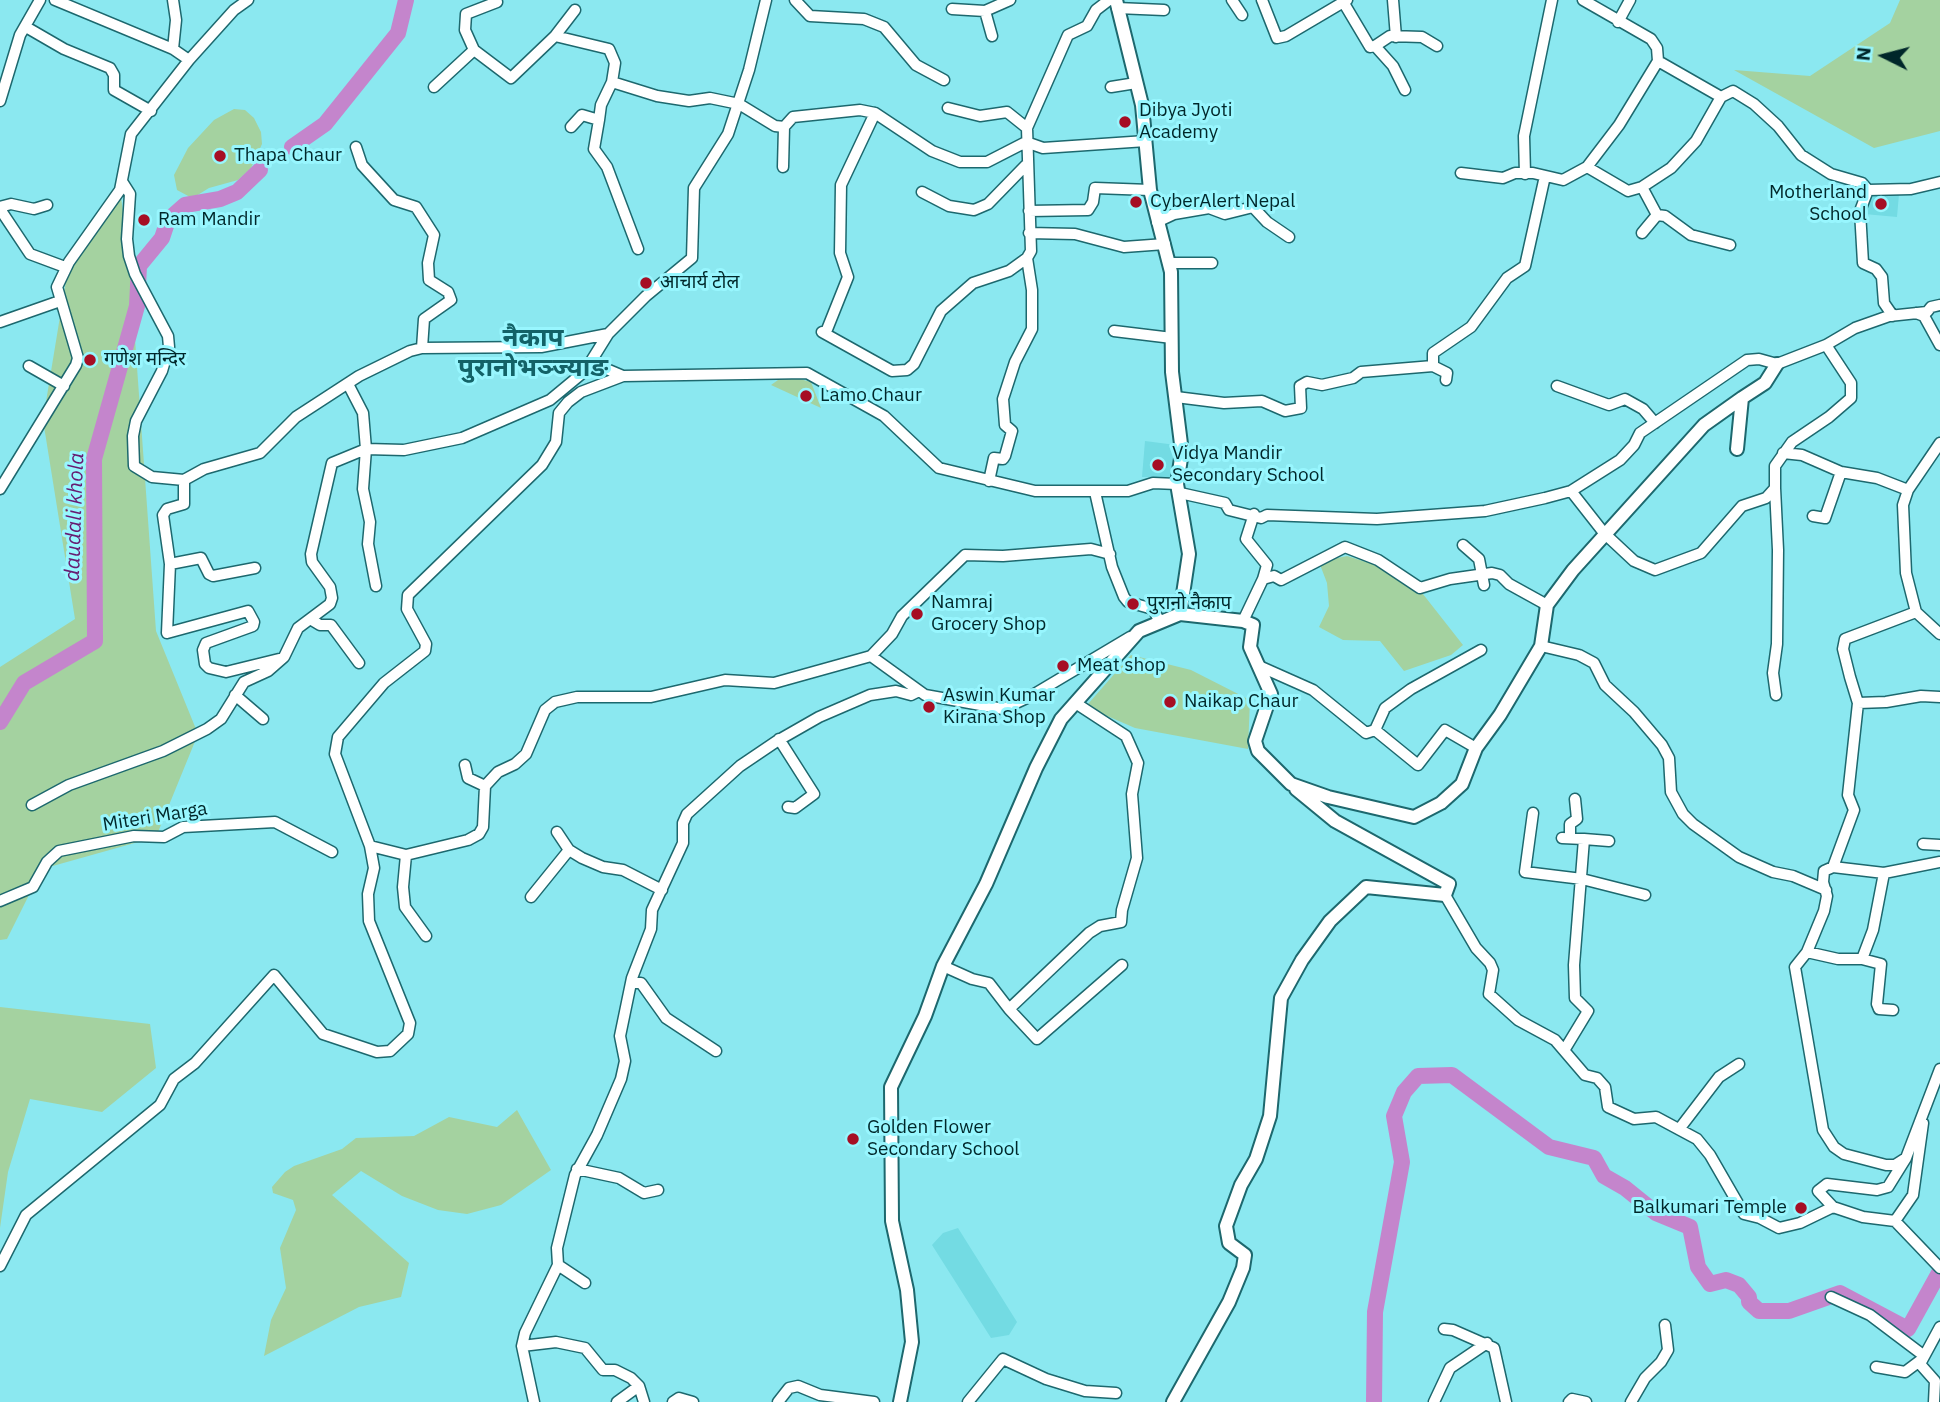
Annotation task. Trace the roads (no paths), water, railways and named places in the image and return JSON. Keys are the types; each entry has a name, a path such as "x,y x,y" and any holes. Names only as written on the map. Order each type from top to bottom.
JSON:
{"street":[{"path":"0,101 20,35 40,0"},
{"path":"55,0 173,49 189,60"},
{"path":"173,0 176,20 173,49"},
{"path":"0,489 64,386 78,358 57,287 65,267 123,183 131,134 189,60 234,10 248,0"},
{"path":"32,805 69,785 163,751 207,729 221,719 244,682 268,671 284,657 298,628 330,604 332,598 330,587 312,562 311,554 331,464 366,449 404,450 462,438 510,420 550,400 585,372 608,334 646,296 692,258 694,188 728,134 739,104 766,0"},
{"path":"795,0 810,16 864,19 884,27 916,65 944,80"},
{"path":"952,9 985,12 1010,0"},
{"path":"1232,0 1242,15"},
{"path":"1262,0 1276,38 1286,36 1344,1 1370,47 1390,36 1422,37 1437,46"},
{"path":"1393,0 1396,37"},
{"path":"1525,174 1524,136 1552,0"},
{"path":"1461,173 1503,178 1525,174 1569,179 1587,167 1619,125 1658,61 1657,48 1651,39 1583,0"},
{"path":"1618,22 1630,0"},
{"path":"497,2 466,14 465,30 474,50 511,78 555,36 575,10"},
{"path":"1114,3 1136,83 1146,141 1150,190 1168,263 1172,372 1182,452 1178,489 1189,554 1181,614"},
{"path":"875,113 841,185 840,253 848,277 824,332 854,352 892,371 907,370 914,364 941,312 973,283 1009,271 1027,258 1031,251 1026,165 1027,128 1068,35 1087,26 1096,10 1114,3 1164,10"},
{"path":"985,12 992,36"},
{"path":"26,27 76,55 110,68 114,75 114,90 150,111"},
{"path":"555,36 609,49 615,63 612,82 601,104 594,149 607,167 638,249"},
{"path":"1375,46 1394,66 1405,90"},
{"path":"434,87 474,50"},
{"path":"1658,61 1721,97"},
{"path":"612,82 657,96 689,101 710,98 739,104 775,126 784,127"},
{"path":"1111,87 1136,83"},
{"path":"1587,167 1628,191 1642,187 1671,168 1696,141 1721,97 1733,90 1778,126 1801,155 1831,174 1862,183 1868,190"},
{"path":"948,108 980,116 1007,112 1027,128"},
{"path":"783,167 784,127 793,117 860,110 875,113 932,151 960,162 987,162 1026,142 1043,148 1146,141"},
{"path":"571,127 582,115 599,120"},
{"path":"356,147 362,165 394,200 416,207 434,235 428,263 429,280 448,292 451,300 424,319 422,348"},
{"path":"922,192 949,206 974,210 988,204 1026,165"},
{"path":"1433,366 1433,354 1471,327 1507,278 1525,266 1545,176"},
{"path":"1868,190 1911,189 1940,182"},
{"path":"123,183 130,194 127,239 136,277 168,336 169,347 162,371 136,421 134,466 152,477 184,480 204,470 260,453 296,417 348,384 422,348 541,347 608,334"},
{"path":"1642,187 1657,215"},
{"path":"1029,211 1088,210 1093,202 1095,188 1150,190"},
{"path":"1868,190 1860,211 1863,263 1876,269 1882,277 1884,303 1893,316"},
{"path":"47,205 34,209 11,204 0,208 30,254 65,267"},
{"path":"1157,222 1174,215 1209,208 1225,214 1253,207 1267,222 1289,237"},
{"path":"1642,233 1657,215"},
{"path":"1657,215 1665,216 1691,236 1730,246"},
{"path":"1030,233 1075,234 1124,247 1165,244"},
{"path":"989,481 994,458 1006,456 1012,431 1005,425 1003,399 1015,362 1032,329 1032,290 1027,258"},
{"path":"1168,263 1212,263"},
{"path":"0,322 60,301"},
{"path":"1291,784 1328,797 1414,817 1441,803 1462,784 1476,748 1541,646 1547,605 1604,533 1704,425 1765,383 1777,365 1826,345 1855,328 1893,316 1927,312 1931,307 1940,305"},
{"path":"1915,313 1924,316 1940,345"},
{"path":"1114,331 1172,338"},
{"path":"1776,695 1773,673 1777,644 1778,550 1775,466 1792,442 1829,418 1851,398 1851,383 1826,345"},
{"path":"0,1266 26,1215 160,1105 174,1079 195,1063 274,975 323,1034 377,1052 390,1051 408,1034 410,1023 369,920 368,894 374,868 370,846 335,754 338,737 384,683 425,651 426,644 407,609 406,598 542,464 556,442 559,413 581,392 623,376 807,373 884,416 939,468 989,481 1035,491 1078,489 1095,492 1128,491 1153,483 1225,503 1229,510 1254,514 1261,518 1267,515 1377,519 1485,511 1571,491 1620,460 1640,433 1747,360 1759,359 1777,365"},
{"path":"590,362 623,376"},
{"path":"29,366 64,386"},
{"path":"1176,397 1224,403 1262,401 1285,411 1301,408 1300,386 1307,382 1322,384 1353,378 1361,372 1433,366 1447,373 1446,380"},
{"path":"348,384 363,414 366,449 363,489 370,522 368,544 376,586"},
{"path":"1557,386 1609,405 1619,399 1625,399 1643,409 1655,423"},
{"path":"1737,449 1742,398"},
{"path":"1940,443 1908,489 1903,505 1906,573 1916,612 1940,634"},
{"path":"1783,453 1802,455 1841,472 1872,476 1908,489"},
{"path":"1813,516 1825,518 1841,472"},
{"path":"184,480 184,504 167,509 163,515 170,564 166,598 168,635 242,610 248,611 254,622 253,626 206,643 203,650 205,664 209,668 226,672 284,657"},
{"path":"1571,491 1604,533 1634,561 1655,570 1701,553 1742,506 1766,498 1775,488"},
{"path":"1095,492 1124,597 1128,602 1153,609 1160,622"},
{"path":"1243,621 1267,565 1246,539 1254,514"},
{"path":"1463,545 1476,554 1483,573 1483,585"},
{"path":"1263,579 1274,576 1282,580 1345,547 1378,560 1420,588 1450,579 1475,578 1483,573 1500,575 1509,584 1547,605"},
{"path":"370,846 406,855 468,840 480,834 483,827 485,786 498,772 515,764 526,754 545,710 555,702 577,697 652,697 725,680 774,683 871,656 892,634 902,616 965,555 1091,549 1110,554"},
{"path":"170,564 201,558 209,574 213,576 255,568"},
{"path":"1833,867 1854,810 1848,795 1858,703 1843,649 1845,639 1916,612"},
{"path":"871,656 919,691 938,700 1003,709 1083,666 1139,631 1181,614 1243,621 1253,625 1250,648 1271,694 1255,741 1258,751 1291,784 1335,821 1445,880 1449,884 1445,895"},
{"path":"310,619 320,625 331,625 359,663"},
{"path":"900,1402 912,1342 907,1290 892,1221 891,1087 925,1016 943,966 986,884 1036,768 1061,719 1139,631"},
{"path":"1541,646 1579,655 1594,663 1605,685 1634,712 1662,745 1669,758 1671,792 1683,814 1693,824 1739,857 1773,873 1826,890"},
{"path":"1259,666 1313,690 1366,733 1375,730 1385,708 1417,685 1481,650"},
{"path":"534,1402 522,1346 525,1333 558,1265 557,1248 577,1168 597,1135 621,1079 625,1061 620,1036 631,983 662,890 683,843 683,822 687,814 734,771 779,739 870,695 896,691 911,695 919,691"},
{"path":"235,695 263,719"},
{"path":"1858,703 1940,696"},
{"path":"1009,1009 1089,933 1100,926 1121,922 1137,858 1132,794 1138,763 1126,736 1077,704"},
{"path":"1375,730 1418,765 1445,730 1476,748"},
{"path":"779,739 814,794 794,808 788,807"},
{"path":"465,765 468,778 485,786"},
{"path":"1575,799 1577,819 1570,824 1566,838 1609,841"},
{"path":"1533,813 1525,873 1582,879 1645,895"},
{"name":"Miteri Marga","path":"0,901 33,887 47,862 59,852 134,836 164,837 183,827 275,822 332,852"},
{"path":"557,832 569,850 603,867 633,874 662,890"},
{"path":"1565,1049 1588,1011 1575,998 1574,965 1584,839"},
{"path":"1923,844 1940,845"},
{"path":"531,897 569,850"},
{"path":"406,855 402,887 405,907 426,936"},
{"path":"1906,1158 1895,1165 1886,1165 1844,1154 1834,1147 1823,1130 1795,967 1807,952 1824,911 1825,871 1833,867 1884,873 1940,862"},
{"path":"1862,959 1873,930 1884,873"},
{"path":"1173,1402 1229,1302 1243,1268 1245,1255 1229,1243 1226,1226 1241,1185 1256,1159 1270,1116 1281,998 1302,960 1329,921 1366,887 1445,895"},
{"path":"1445,895 1476,948 1490,963 1493,970 1489,994 1518,1020 1555,1040 1565,1049 1578,1069 1597,1078 1605,1087 1608,1107 1634,1119 1656,1117 1697,1139 1710,1154 1744,1214 1760,1218 1779,1228 1800,1223 1833,1207"},
{"path":"1807,952 1881,964 1877,1004 1879,1009 1893,1010"},
{"path":"943,966 989,983 1037,1039 1122,965"},
{"path":"631,983 641,983 666,1018 716,1051"},
{"path":"1680,1128 1719,1077 1739,1065"},
{"path":"1938,1262 1895,1221 1863,1217 1833,1207 1818,1191 1821,1186 1877,1190 1888,1187 1906,1158 1940,1069"},
{"path":"1895,1221 1913,1195 1918,1176 1921,1118"},
{"path":"577,1168 619,1178 644,1193 658,1190"},
{"path":"558,1265 585,1283"},
{"path":"1831,1297 1870,1315 1922,1358"},
{"path":"1631,1402 1668,1350 1665,1325"},
{"path":"1934,1402 1935,1381 1920,1364 1940,1328"},
{"path":"1444,1329 1487,1343 1496,1355 1506,1402"},
{"path":"522,1346 573,1343 593,1354 603,1370 615,1370 639,1386 644,1402"},
{"path":"1434,1402 1450,1368 1487,1343"},
{"path":"1876,1367 1905,1372 1922,1358"},
{"path":"968,1402 1003,1359 1046,1379 1085,1391 1116,1393"},
{"path":"617,1402 639,1386"},
{"path":"778,1402 789,1388 798,1386 820,1395 874,1402"},
{"path":"673,1402 680,1398 693,1402"},
{"path":"1569,1402 1572,1399 1586,1402"}],"waterway":[{"name":"daudali khola","path":"292,147 325,124 398,33 406,0"},
{"name":"daudali khola","path":"0,722 24,683 95,641 94,459 137,306 139,266 162,238 168,220 185,205 220,199 237,192 260,170"},
{"path":"1374,1402 1375,1312 1402,1162 1394,1116 1404,1092 1418,1076 1452,1075 1549,1147 1594,1158 1604,1176 1625,1188 1656,1213 1690,1227 1698,1267 1710,1284 1726,1280 1739,1285 1749,1297 1749,1302 1759,1311 1789,1311 1840,1293 1908,1329 1940,1271"}],"place":[{"name":"Dibya Jyoti Academy","path":"1125,122"},
{"name":"Thapa Chaur","path":"220,156"},
{"name":"CyberAlert Nepal","path":"1136,202"},
{"name":"Motherland School","path":"1881,204"},
{"name":"Ram Mandir","path":"144,220"},
{"name":"आचार्य टोल","path":"646,283"},
{"name":"गणेश मन्दिर","path":"90,360"},
{"name":"Lamo Chaur","path":"806,396"},
{"name":"Vidya Mandir Secondary School","path":"1158,465"},
{"name":"पुरानो नैकाप","path":"1133,604"},
{"name":"Namraj Grocery Shop","path":"917,614"},
{"name":"Meat shop","path":"1063,666"},
{"name":"Naikap Chaur","path":"1170,702"},
{"name":"Aswin Kumar Kirana Shop","path":"929,707"},
{"name":"Golden Flower Secondary School","path":"853,1139"},
{"name":"Balkumari Temple","path":"1801,1208"}],"district":[{"name":"नैकाप पुरानोभञ्ज्याङ","path":"533,353"}]}
